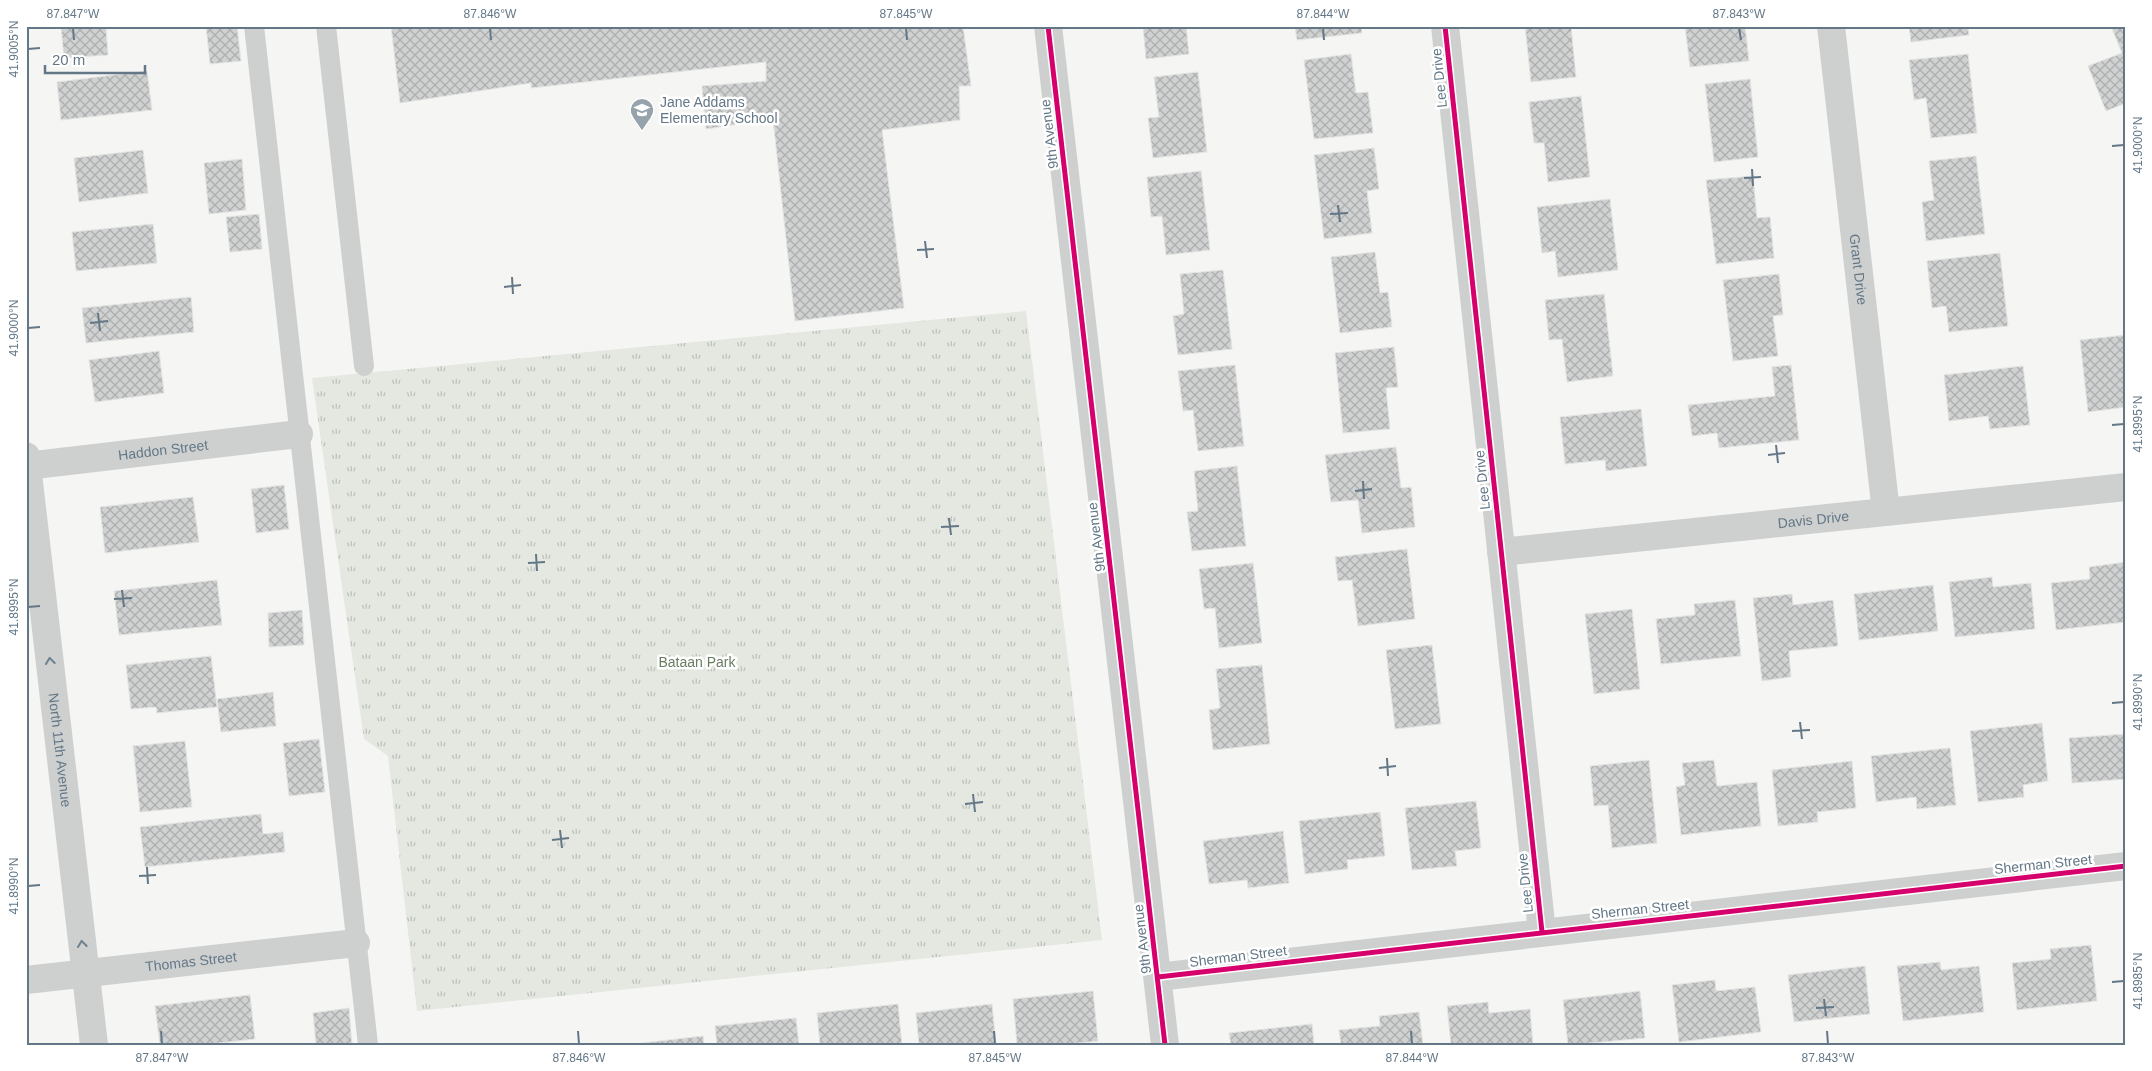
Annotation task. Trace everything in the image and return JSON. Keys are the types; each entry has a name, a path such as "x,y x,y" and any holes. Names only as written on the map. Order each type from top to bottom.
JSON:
{"street":[{"name":"9th Avenue","path":"1048,26 1165,1045"},
{"name":"Lee Drive","path":"1445,26 1542,932"},
{"name":"Grant Drive","path":"1831,26 1886,512"},
{"name":"Haddon Street","path":"27,462 299,434"},
{"name":"North 11th Avenue","path":"27,462 94,1045"},
{"name":"Davis Drive","path":"1501,552 2126,487"},
{"name":"Sherman Street","path":"1158,977 2126,866"},
{"name":"Thomas Street","path":"26,980 356,944"}],"lane":[{"path":"254,26 368,1045"},
{"path":"326,26 364,366"}],"green space":[{"name":"Bataan Park","path":"1026,311 1102,940 417,1011 388,756 364,739 312,378"}],"building":[{"path":"61,26 139,26 106,29 108,55 64,58"},
{"path":"206,26 237,26 241,61 210,64"},
{"path":"391,26 963,26 971,86 959,86 960,120 882,130 904,308 795,321 773,119 706,129 702,86 766,81 766,62 531,88 531,83 400,103"},
{"path":"1143,26 1186,26 1189,54 1146,59"},
{"path":"1295,26 1361,26 1362,33 1297,40"},
{"path":"1525,26 1571,26 1576,77 1531,82"},
{"path":"1685,26 1745,26 1749,61 1690,67"},
{"path":"1909,26 1968,26 1969,35 1911,42"},
{"path":"2111,26 2126,26 2126,103 2106,111 2088,66 2122,53"},
{"path":"1351,54 1356,93 1368,92 1373,133 1314,139 1304,60"},
{"path":"1968,54 1977,133 1931,138 1926,98 1914,100 1909,60"},
{"path":"147,71 152,110 61,120 57,82"},
{"path":"1198,72 1207,152 1153,158 1148,118 1159,117 1154,77"},
{"path":"1750,79 1758,157 1714,162 1705,84"},
{"path":"1581,96 1590,177 1548,182 1544,143 1534,143 1529,102"},
{"path":"1374,148 1379,189 1367,191 1372,233 1324,239 1314,155"},
{"path":"143,150 148,193 79,202 74,158"},
{"path":"1976,156 1985,234 1926,241 1922,202 1934,200 1929,161"},
{"path":"242,159 246,210 209,214 204,163"},
{"path":"1201,171 1210,250 1166,255 1162,216 1151,217 1147,177"},
{"path":"1753,176 1757,218 1770,217 1774,258 1716,264 1706,180"},
{"path":"1610,199 1618,270 1558,277 1555,251 1542,253 1537,207"},
{"path":"259,214 262,249 230,252 226,217"},
{"path":"153,224 157,263 76,271 72,232"},
{"path":"1375,252 1380,293 1388,292 1392,327 1340,333 1331,257"},
{"path":"2000,253 2008,326 1949,332 1946,306 1932,308 1927,261"},
{"path":"1223,270 1232,349 1178,355 1173,316 1184,314 1180,274"},
{"path":"1779,274 1783,315 1773,316 1778,356 1733,361 1723,280"},
{"path":"1604,294 1613,376 1567,382 1562,339 1549,340 1545,300"},
{"path":"191,297 194,332 86,343 82,308"},
{"path":"2126,335 2126,407 2088,412 2080,340"},
{"path":"1394,347 1398,387 1386,388 1390,429 1343,433 1335,353"},
{"path":"159,351 164,393 95,402 89,360"},
{"path":"1235,365 1244,446 1198,451 1193,410 1183,411 1178,371"},
{"path":"1791,365 1799,440 1719,448 1717,433 1692,436 1688,405 1775,396 1772,367"},
{"path":"2023,366 2030,425 1990,429 1988,416 1949,421 1944,375"},
{"path":"1641,409 1647,466 1606,471 1605,460 1565,464 1560,417"},
{"path":"1396,447 1401,488 1411,487 1415,527 1362,533 1358,500 1331,502 1325,455"},
{"path":"1237,466 1246,546 1192,551 1187,512 1198,511 1194,471"},
{"path":"284,485 289,529 256,533 251,489"},
{"path":"193,497 199,542 105,553 100,507"},
{"path":"1407,549 1415,619 1358,626 1352,580 1338,581 1335,557"},
{"path":"2126,562 2126,622 2056,630 2051,583 2090,579 2089,567"},
{"path":"1253,563 1262,643 1219,648 1215,608 1204,609 1199,569"},
{"path":"1992,577 1993,587 2031,583 2035,629 1955,637 1949,582"},
{"path":"217,580 222,625 119,635 114,591"},
{"path":"1933,585 1938,631 1859,640 1854,594"},
{"path":"1792,594 1793,605 1833,600 1838,646 1789,651 1791,677 1762,681 1753,598"},
{"path":"1735,600 1741,656 1661,664 1656,619 1695,615 1694,604"},
{"path":"1632,609 1640,689 1594,694 1585,614"},
{"path":"302,610 304,645 269,647 268,613"},
{"path":"1432,645 1441,724 1395,729 1386,650"},
{"path":"211,656 217,707 157,713 156,707 131,709 126,665"},
{"path":"1262,665 1270,744 1213,750 1209,710 1220,708 1216,669"},
{"path":"273,692 276,726 221,732 217,699"},
{"path":"2042,723 2048,781 2023,785 2024,797 1978,802 1970,731"},
{"path":"2126,734 2126,779 2072,783 2069,738"},
{"path":"319,739 325,792 289,796 283,743"},
{"path":"185,741 192,807 140,812 133,746"},
{"path":"1950,748 1956,805 1917,809 1916,797 1876,802 1871,756"},
{"path":"1649,760 1657,843 1612,848 1608,805 1594,806 1590,766"},
{"path":"1714,760 1717,786 1757,782 1761,826 1681,835 1676,787 1685,785 1682,763"},
{"path":"1852,761 1856,808 1817,812 1818,822 1778,826 1772,770"},
{"path":"1476,801 1481,848 1455,851 1457,866 1412,870 1405,808"},
{"path":"1380,812 1385,856 1347,860 1348,869 1305,874 1299,821"},
{"path":"261,814 263,834 283,832 285,852 145,867 140,827"},
{"path":"1283,831 1289,883 1248,888 1247,880 1209,884 1203,841"},
{"path":"2091,945 2097,1001 2017,1010 2012,963 2051,959 2050,949"},
{"path":"1940,962 1941,970 1979,966 1984,1012 1903,1021 1897,966"},
{"path":"1865,966 1870,1014 1794,1022 1788,975"},
{"path":"1715,980 1716,991 1755,987 1761,1032 1679,1042 1672,985"},
{"path":"1093,991 1098,1041 1059,1045 1017,1045 1013,999"},
{"path":"1640,991 1645,1038 1568,1045 1563,1000"},
{"path":"250,995 255,1039 201,1045 160,1045 155,1006"},
{"path":"1488,1002 1489,1013 1530,1009 1533,1045 1451,1045 1447,1006"},
{"path":"898,1004 902,1045 820,1045 817,1013"},
{"path":"992,1004 996,1045 919,1045 916,1013"},
{"path":"349,1008 352,1045 316,1045 313,1013"},
{"path":"1419,1012 1423,1045 1341,1045 1339,1030 1380,1026 1379,1016"},
{"path":"796,1018 799,1045 717,1045 715,1026"},
{"path":"1312,1024 1314,1045 1231,1045 1229,1033"},
{"path":"703,1036 704,1045 625,1045"}],"cycle path":[{"path":"1048,26 1165,1045"},
{"path":"1445,26 1542,932"},
{"path":"1158,977 2126,866"}],"place":[{"name":"Jane Addams Elementary School","path":"642,131"}]}
